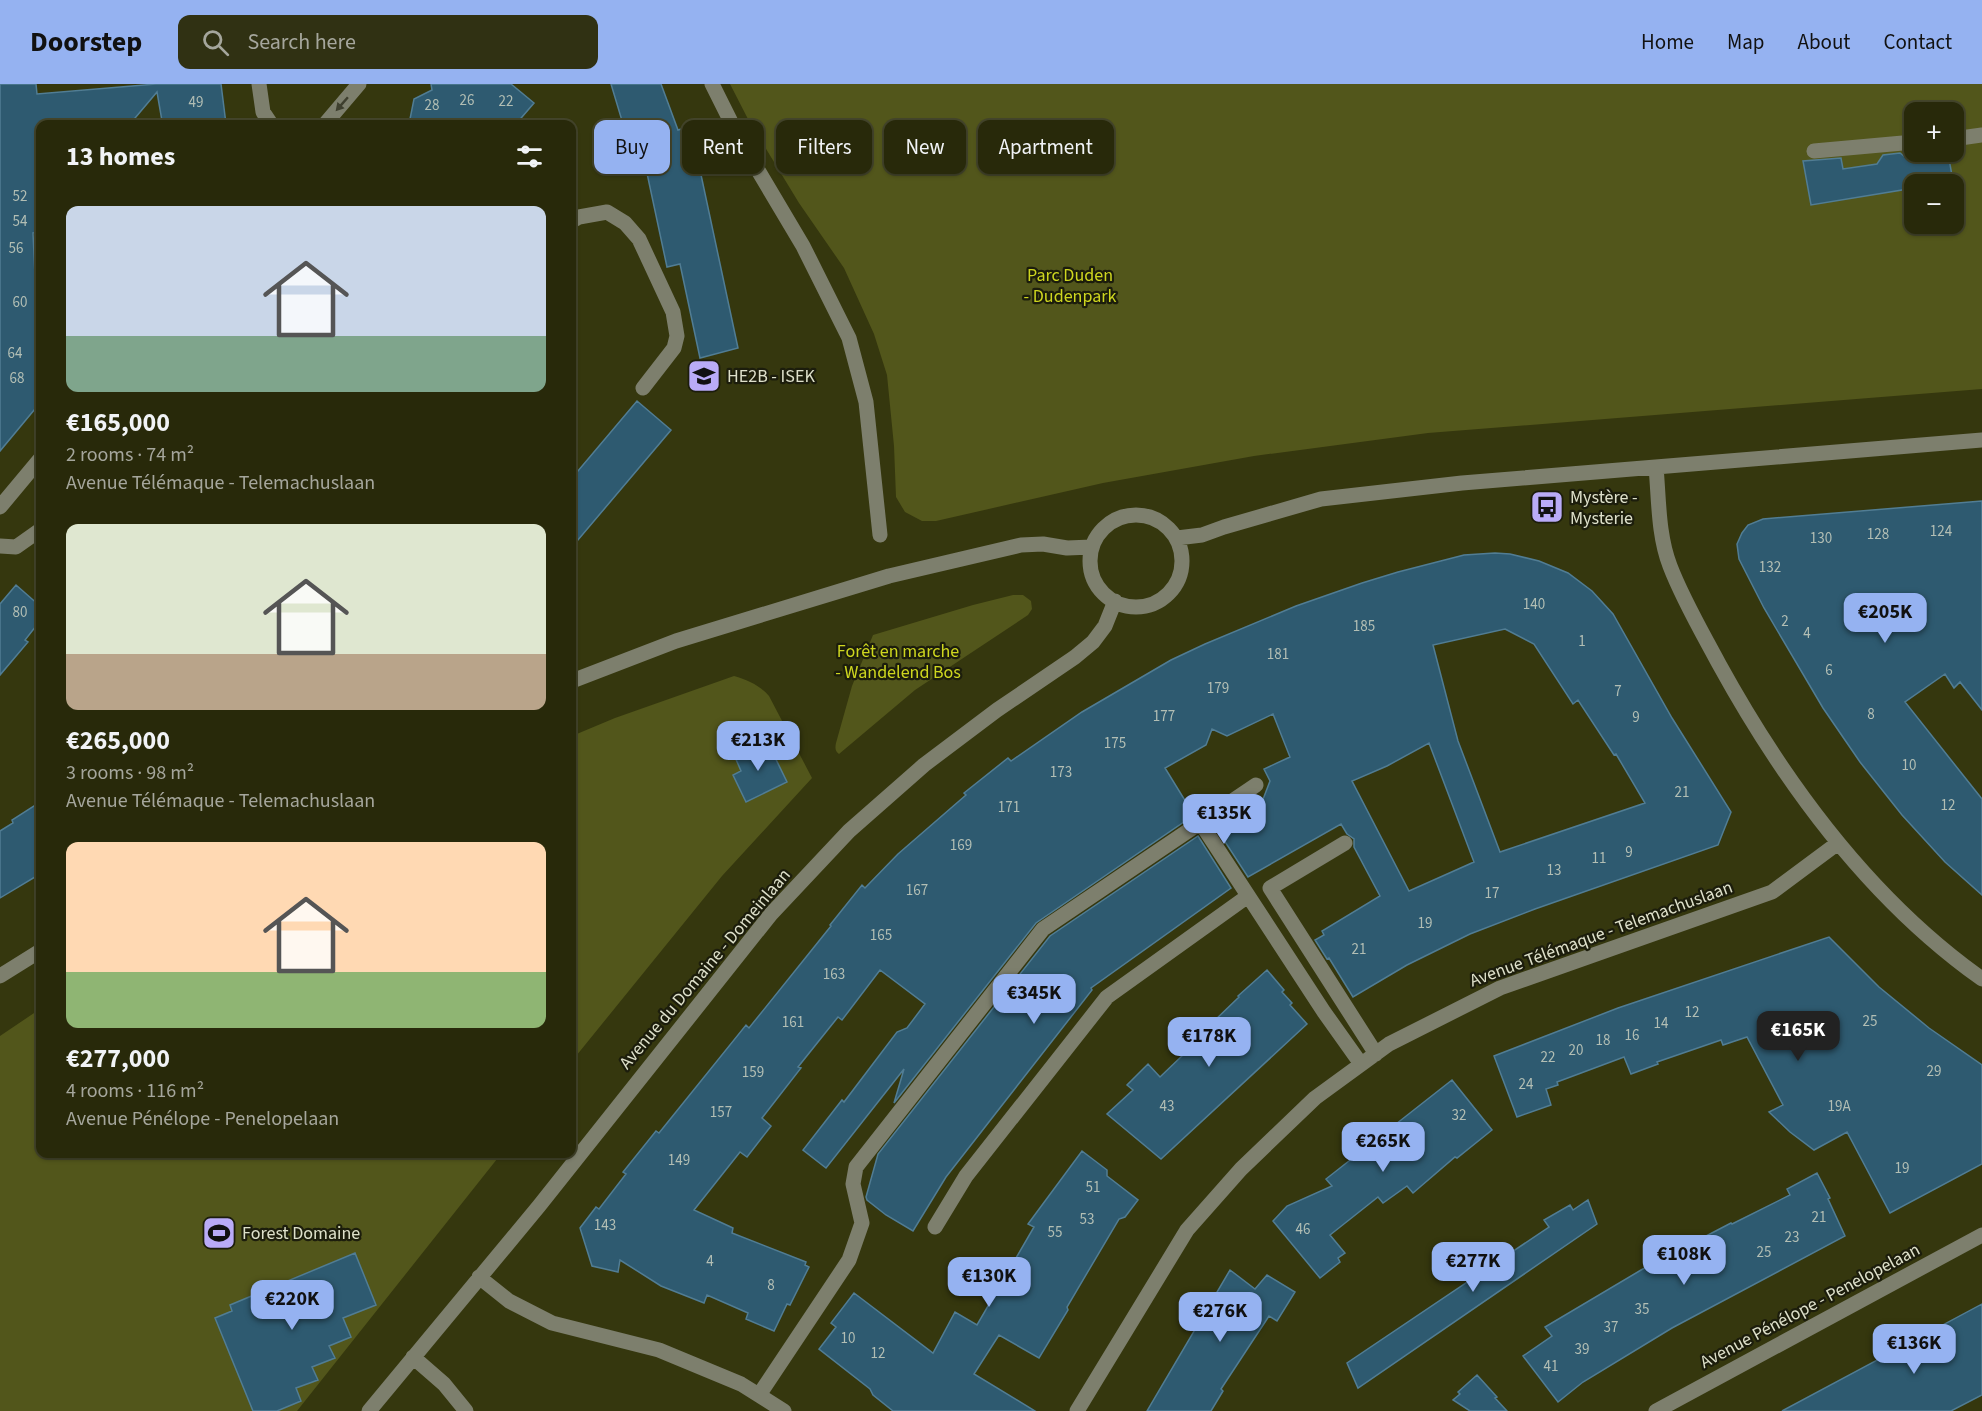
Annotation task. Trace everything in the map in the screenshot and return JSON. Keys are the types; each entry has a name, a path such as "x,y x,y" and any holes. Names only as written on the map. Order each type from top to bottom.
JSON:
{"street":[{"path":"259,84 263,112 268,120"},
{"path":"328,120 359,84"},
{"path":"712,84 740,140 803,246 849,338 866,402 880,535"},
{"path":"1964,137 1982,135"},
{"path":"1814,151 1904,143"},
{"path":"576,219 607,212 625,223 639,238 673,312 677,336 674,348 643,388"},
{"path":"1177,538 1202,536 1224,527 1321,498 1462,483 1982,440"},
{"path":"0,507 36,464"},
{"path":"1656,467 1661,532 1669,565 1692,615 1740,702 1769,748 1838,843 1897,909 1950,956 1982,979"},
{"path":"1132,514 1149,516 1165,525 1177,538 1181,550 1180,576 1164,597 1147,605 1127,606 1104,594 1096,584 1090,559 1092,546 1101,531 1115,520 1132,514"},
{"path":"0,546 16,547 36,533"},
{"path":"576,679 676,641 889,576 1021,545 1043,544 1067,549 1092,546"},
{"name":"Avenue du Domaine - Domeinlaan","path":"369,1411 539,1206 771,914 849,831 924,765 1093,642 1105,626 1115,601"},
{"path":"759,1395 849,1260 862,1223 853,1184 856,1167 1043,929 1256,785"},
{"path":"1200,822 1324,1012 1361,1064"},
{"path":"1345,843 1270,888 1376,1054"},
{"name":"Avenue Télémaque - Telemachuslaan","path":"1077,1411 1187,1230 1241,1169 1307,1106 1361,1064 1389,1044 1500,988 1772,892 1838,843"},
{"path":"935,1227 966,1176 1107,997 1248,896"},
{"path":"0,976 36,954"},
{"name":"Avenue Pénélope - Penelopelaan","path":"1656,1411 1982,1236"},
{"path":"479,1277 509,1301 552,1323 659,1350 741,1384 784,1411"},
{"path":"413,1357 444,1384 466,1411"}],"green space":[{"name":"Parc Duden - Dudenpark","path":"730,84 1982,84 1982,389 1428,433 1254,456 1103,483 936,521 922,521 905,512 896,497 887,375 874,334 844,268 781,174 872,174 872,120 776,120 776,165 764,146 764,120 748,120"},
{"name":"Forêt en marche - Wandelend Bos","path":"1013,595 1023,595 1031,601 1032,609 1028,615 915,690 838,753 836,743 852,686 873,635"},
{"path":"734,676 744,679 769,696 812,778 722,876 576,1056 576,734 615,718"},
{"name":"Forest Domaine","path":"36,1012 36,1158 498,1158 297,1411 0,1411 0,1036"}],"building":[{"path":"0,84 36,84 37,94 156,84 221,84 226,120 162,120 157,92 133,120 36,120 36,233 33,233 36,296 36,408 0,451"},
{"path":"431,84 511,84 534,103 519,120 410,120 414,99 432,90"},
{"path":"611,84 661,84 678,130 682,129 682,174 701,174 738,348 700,358 680,264 667,267 647,174 670,174 670,120 622,120"},
{"path":"1900,153 1904,156 1904,162 1950,162 1952,174 1904,174 1904,190 1811,205 1803,161 1841,158 1843,169 1877,164 1883,155"},
{"path":"637,401 671,430 576,542 576,473"},
{"path":"1982,501 1982,710 1960,682 1954,688 1945,674 1905,702 1982,799 1982,895 1945,862 1902,815 1860,762 1823,708 1764,608 1739,559 1737,544 1748,525 1763,519"},
{"path":"1510,554 1539,561 1568,573 1592,591 1613,614 1672,718 1731,812 1718,845 1470,934 1407,965 1353,997 1315,940 1324,935 1322,931 1380,896 1354,847 1354,839 1347,834 1341,824 1248,877 1218,831 1251,806 1262,802 1270,781 1264,769 1290,757 1273,714 1227,736 1212,729 1206,745 1165,768 1194,815 1036,923 894,1103 904,1069 826,1168 803,1150 842,1100 844,1102 897,1032 907,1028 925,1004 880,970 842,1020 838,1017 798,1067 801,1068 762,1118 771,1126 747,1157 740,1152 694,1210 733,1228 732,1233 806,1262 805,1265 809,1267 774,1331 746,1319 748,1313 707,1295 704,1303 661,1286 620,1260 618,1272 592,1266 580,1228 596,1207 599,1209 626,1174 623,1172 656,1131 659,1133 746,1025 749,1028 862,885 865,888 898,854 966,795 964,793 1008,758 1011,761 1082,712 1171,660 1296,606 1398,572 1464,555","holes":["1505,629 1534,644 1573,704 1578,700 1614,755 1616,754 1645,803 1500,852 1458,741 1433,645","1429,743 1474,862 1409,891 1352,781 1387,766"]},
{"path":"16,585 36,602 36,626 25,640 28,642 0,675 0,604"},
{"path":"767,741 787,782 746,802 733,775 741,771 735,757"},
{"path":"36,805 36,876 0,898 0,831 13,823 12,820"},
{"path":"1198,836 1231,888 1091,988 1092,990 946,1177 913,1231 886,1215 867,1200 878,1154 1050,936"},
{"path":"1829,937 1879,987 1929,1028 1982,1065 1982,1164 1890,1213 1847,1132 1814,1150 1769,1112 1783,1105 1747,1037 1723,1045 1721,1040 1657,1062 1658,1064 1631,1074 1624,1057 1557,1082 1558,1085 1546,1089 1551,1105 1517,1117 1494,1056 1618,1008"},
{"path":"1267,970 1284,990 1282,992 1292,1003 1290,1005 1307,1024 1161,1159 1107,1114 1133,1090 1127,1085 1148,1064 1160,1077 1210,1029 1211,1024 1238,996"},
{"path":"1452,1080 1492,1130 1457,1158 1455,1157 1413,1193 1407,1186 1383,1203 1378,1197 1330,1235 1345,1253 1338,1258 1340,1262 1320,1278 1273,1221 1287,1206 1332,1186 1326,1179"},
{"path":"1082,1151 1107,1170 1107,1176 1138,1200 1125,1217 1119,1219 1039,1358 999,1335 974,1374 1035,1411 893,1411 873,1395 870,1389 819,1349 836,1327 831,1323 854,1293 933,1353 955,1312 977,1325 1034,1227 1028,1224"},
{"path":"1817,1173 1845,1236 1672,1328 1583,1382 1558,1402 1523,1356 1552,1336 1545,1327 1641,1270 1790,1195 1787,1189"},
{"path":"1588,1200 1597,1224 1358,1388 1347,1363 1549,1227 1544,1220 1570,1205 1573,1210"},
{"path":"355,1253 376,1305 343,1318 351,1337 329,1346 335,1358 312,1367 318,1380 296,1388 301,1401 277,1411 253,1411 215,1318 232,1311 230,1305"},
{"path":"1230,1270 1255,1289 1267,1275 1295,1292 1277,1321 1269,1316 1221,1389 1223,1391 1211,1411 1147,1411"},
{"path":"1982,1304 1982,1395 1951,1411 1782,1411"},
{"path":"1477,1375 1507,1411 1470,1411 1453,1400 1460,1394 1458,1392"}],"place":[{"name":"HE2B - ISEK","path":"704,376"},
{"name":"Mystère - Mysterie","path":"1547,507"},
{"name":"Forest Domaine","path":"219,1233"}]}
